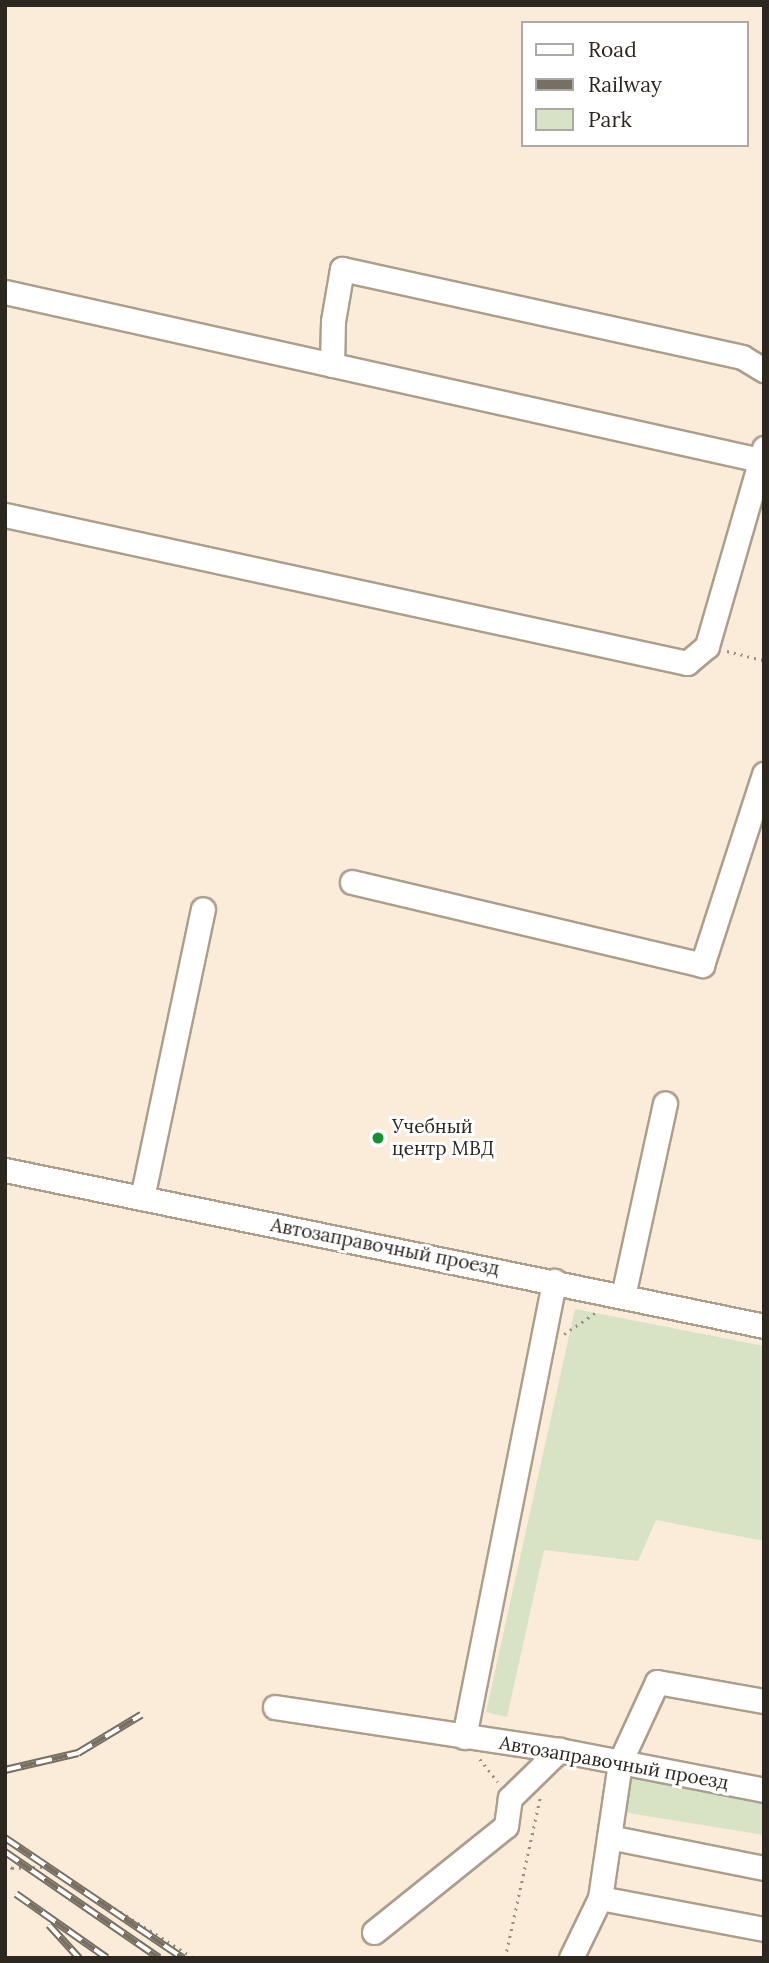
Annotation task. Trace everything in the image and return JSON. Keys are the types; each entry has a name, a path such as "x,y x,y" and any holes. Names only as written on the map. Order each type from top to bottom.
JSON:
{"street":[{"path":"332,365 342,269 742,357 764,370"},
{"path":"5,292 763,457 707,646 699,657 674,664 5,515"},
{"path":"352,881 702,965 764,774"},
{"path":"142,1198 203,909"},
{"path":"623,1296 665,1104"},
{"name":"Автозаправочный проезд","path":"5,1170 764,1325"},
{"path":"464,1737 554,1281"},
{"path":"571,1958 600,1898 620,1762 657,1682 764,1701"},
{"name":"Автозаправочный проезд","path":"275,1707 464,1737 553,1755 620,1762 764,1790"},
{"path":"374,1932 506,1826 510,1798 553,1755"},
{"path":"609,1838 764,1868"},
{"path":"600,1898 764,1929"}],"path":[{"path":"707,646 764,660"},
{"path":"540,1349 623,1296"},
{"path":"505,1958 553,1755"},
{"path":"5,1863 12,1868 49,1867 194,1958"}],"green space":[{"path":"575,1309 764,1346 764,1541 656,1520 638,1561 544,1550 507,1717 486,1712"},
{"path":"628,1777 764,1802 764,1835 622,1812"}],"railway":[{"path":"5,1770 78,1753 141,1715"},
{"path":"5,1838 183,1958"},
{"path":"5,1852 159,1958"},
{"path":"16,1894 107,1958"},
{"path":"49,1925 79,1958"}],"place":[{"name":"Учебный центр МВД","path":"378,1138"}]}
